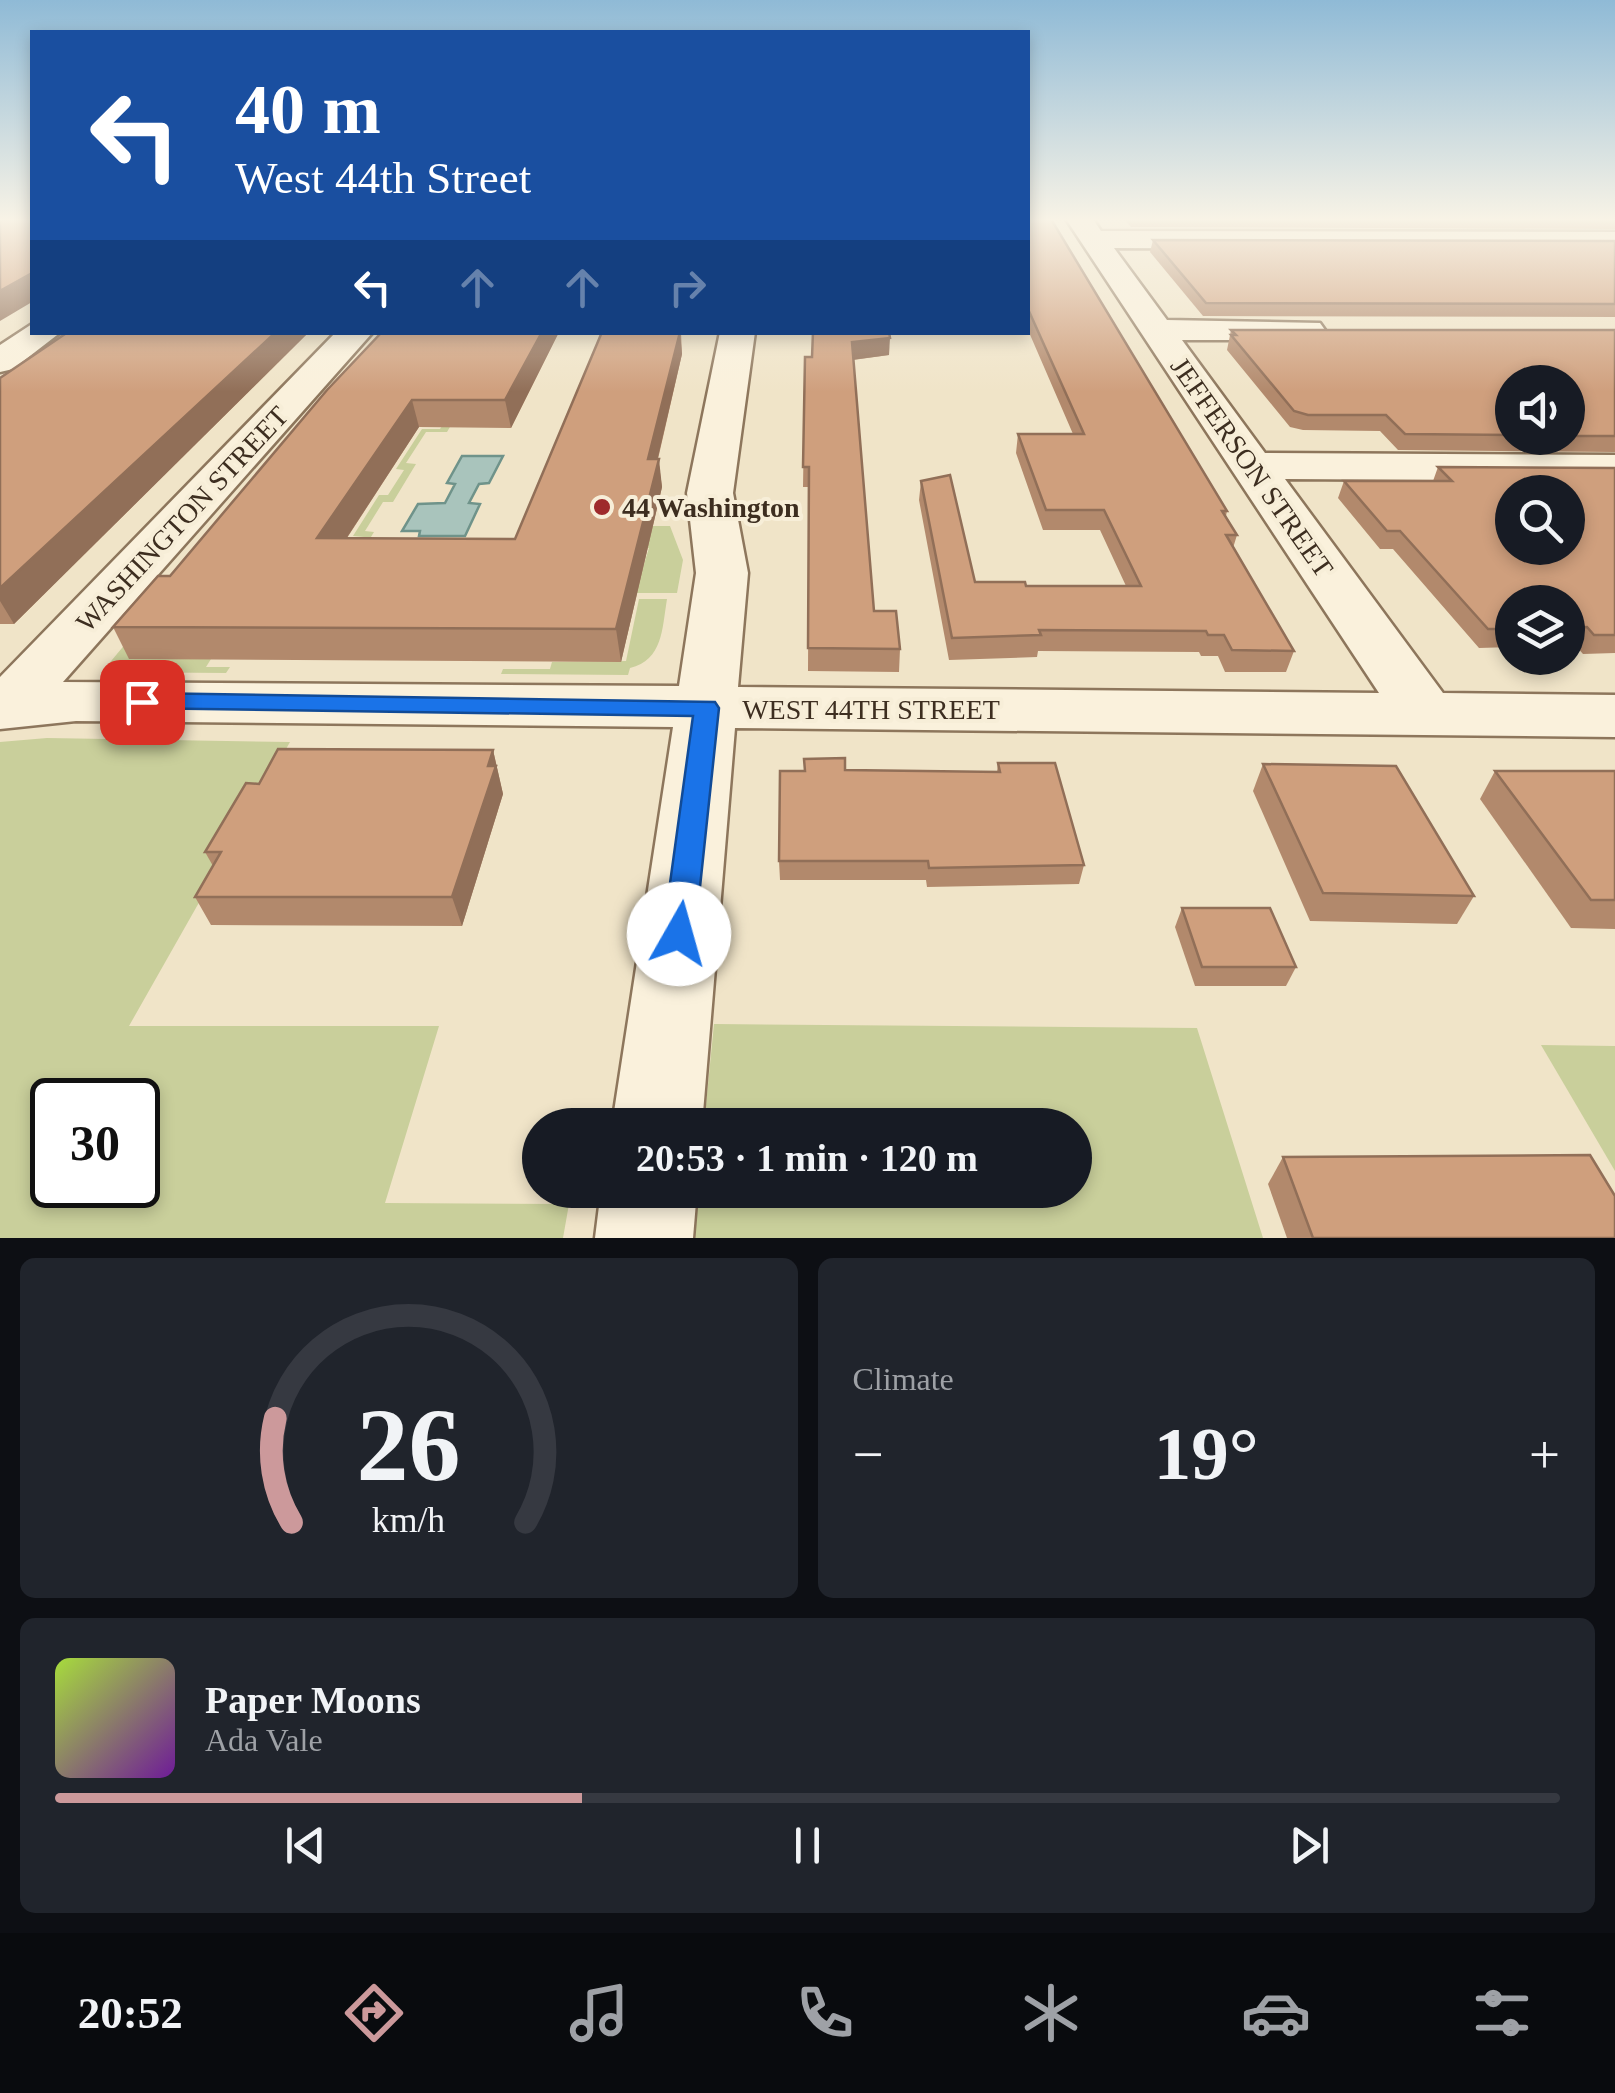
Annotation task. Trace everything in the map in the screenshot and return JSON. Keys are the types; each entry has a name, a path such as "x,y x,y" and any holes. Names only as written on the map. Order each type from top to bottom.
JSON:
{"street":[{"name":"JEFFERSON STREET","path":"1119,277 1425,714"},
{"path":"1156,330 1340,330"},
{"path":"0,361 39,335"},
{"name":"WASHINGTON STREET","path":"3,707 353,335"},
{"path":"659,1108 722,573 710,493 737,335"},
{"path":"1250,466 1615,468"},
{"name":"WEST 44TH STREET","path":"3,707 96,701 1614,717"},
{"path":"644,1238 647,1208"}],"green space":[{"path":"457,415 447,432 426,432 406,463 416,464 393,502 383,502 365,531 374,532 355,563 352,556 364,537 353,536 379,495 388,495 404,470 396,469 422,429 440,429 446,420"},
{"path":"642,526 670,526 683,560 677,593 635,593 649,548 637,547"},
{"path":"639,599 667,599 655,651 630,668 628,675 501,674 503,669 550,669 552,662 626,661"},
{"path":"151,613 211,659 206,667 230,667 226,673 102,672"},
{"path":"47,738 290,742 129,1026 439,1026 385,1203 568,1208 563,1238 0,1238 0,742"},
{"path":"714,1024 1197,1028 1263,1238 694,1238 696,1208 1092,1208 1092,1108 706,1108"},
{"path":"1541,1045 1615,1046 1615,1171"}],"water":[{"path":"462,456 503,456 489,483 479,484 469,503 480,504 465,536 419,536 420,531 402,531 418,504 445,503 455,484 447,483"}],"building":[{"path":"0,277 25,277 0,291"},
{"path":"1030,277 1086,277 1227,511 1222,511 1237,535 1226,535 1294,651 1232,650 1224,635 1208,635 1206,631 1039,630 1041,635 952,638 921,481 950,475 975,582 1141,586 1104,510 1046,510 1018,434 1084,434 1030,313"},
{"path":"1184,277 1615,277 1615,304 1206,303"},
{"path":"1231,330 1615,330 1615,436 1585,436 1585,365 1495,365 1495,435 1405,434 1386,415 1308,415 1294,411 1231,335 1236,335"},
{"path":"64,335 273,335 0,588 0,378"},
{"name":"44 Washington","path":"379,335 540,335 505,400 412,400 317,538 515,539 601,335 679,335 648,459 659,459 616,629 113,627 158,576 170,576 327,390"},
{"path":"813,335 890,335 890,338 852,342 874,611 896,611 900,649 808,648 809,467 803,467 805,357 812,357"},
{"path":"1438,467 1615,468 1615,635 1594,635 1585,627 1585,585 1495,585 1495,629 1488,629 1400,531 1387,531 1344,481 1452,481"},
{"path":"278,749 493,750 488,766 496,766 452,897 195,897 221,852 205,852 246,783 259,784"},
{"path":"845,758 845,770 1000,772 998,763 1055,763 1084,865 929,868 928,861 779,861 780,771 805,771 804,759"},
{"path":"1263,764 1396,766 1474,896 1323,893"},
{"path":"1495,771 1615,771 1615,900 1591,900"},
{"path":"1182,908 1270,908 1296,967 1202,967"},
{"path":"1590,1155 1615,1196 1615,1238 1313,1238 1283,1157"}],"place":[{"name":"44 Washington","path":"602,507"}],"route":[{"path":"142,702 706,708 679,934"}]}
